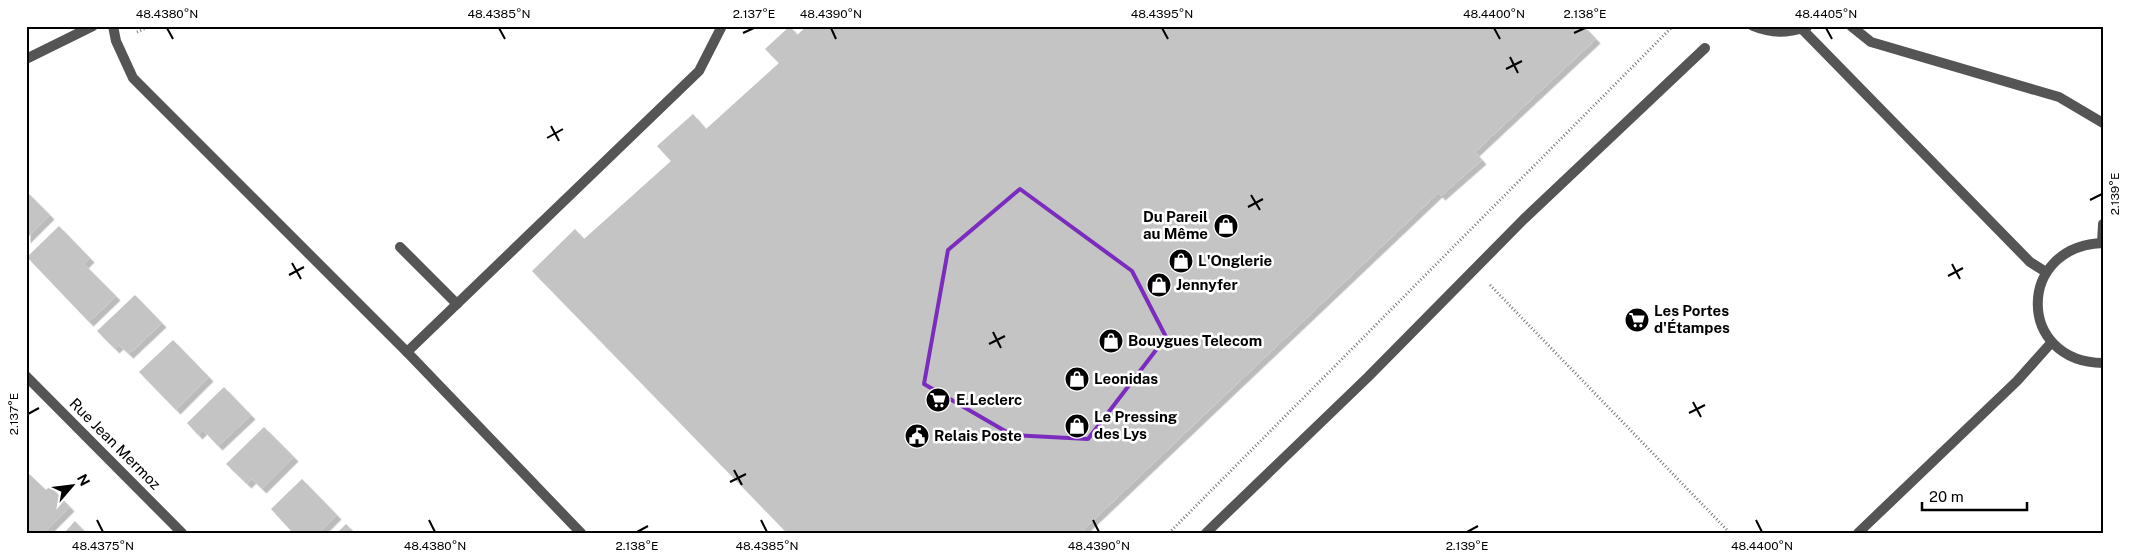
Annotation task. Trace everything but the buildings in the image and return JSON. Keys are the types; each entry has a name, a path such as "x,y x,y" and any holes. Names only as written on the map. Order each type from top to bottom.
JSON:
{"street":[{"path":"26,59 92,26"},
{"path":"113,26 116,40 133,78 407,352 581,533"},
{"path":"407,352 699,71 722,26"},
{"path":"1752,26 1768,32 1789,33 1805,27 2030,262 2046,272"},
{"path":"1851,26 1871,42 2059,97 2103,123"},
{"path":"1206,533 1368,376 1474,269 1706,48"},
{"path":"2103,224 2103,243 2086,244 2070,250 2056,259 2046,272 2038,290 2037,308 2041,326 2051,343 2067,356 2086,363 2103,363"},
{"path":"400,247 457,304"},
{"path":"1858,533 2017,380 2051,343"},
{"name":"Rue Jean Mermoz","path":"26,376 182,533"}],"path":[{"path":"1169,533 1673,26"},
{"path":"1453,248 1730,533"}],"highlighted area":[{"path":"1020,189 1132,271 1166,337 1088,439 1012,435 924,384 948,250"}],"place":[{"name":"Du Pareil au Même","path":"1226,226"},
{"name":"L'Onglerie","path":"1181,261"},
{"name":"Jennyfer","path":"1159,285"},
{"name":"Les Portes d'Étampes","path":"1637,320"},
{"name":"Bouygues Telecom","path":"1111,341"},
{"name":"Leonidas","path":"1077,379"},
{"name":"E.Leclerc","path":"938,400"},
{"name":"Le Pressing des Lys","path":"1077,426"},
{"name":"Relais Poste","path":"917,436"}]}
